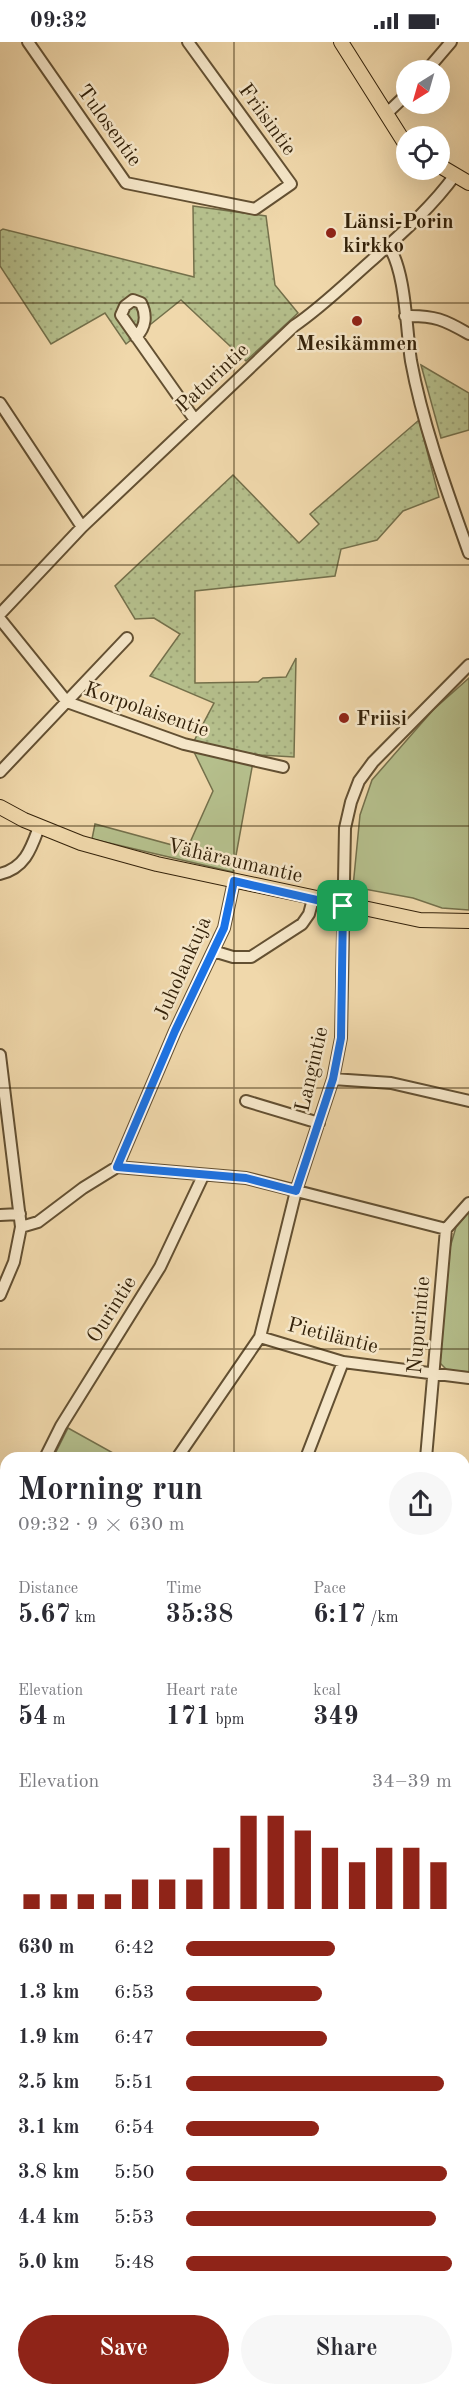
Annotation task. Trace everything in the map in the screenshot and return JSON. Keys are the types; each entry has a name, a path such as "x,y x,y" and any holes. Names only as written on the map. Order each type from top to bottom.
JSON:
{"main road":[{"path":"341,42 396,130"},
{"path":"450,172 469,183"},
{"name":"Vähäraumantie","path":"0,807 39,827 109,852 343,906 420,921 469,921"}],"street":[{"name":"Tulosentie","path":"28,42 126,183 255,208"},
{"name":"Friisintie","path":"188,42 291,184 255,208"},
{"path":"436,60 451,42"},
{"path":"386,114 396,105"},
{"name":"Paturintie","path":"0,616 82,527 294,326 320,308 388,245 445,189 455,175"},
{"path":"388,245 398,263 411,362 432,440 465,532 469,553"},
{"path":"405,316 426,315 442,318 469,334"},
{"path":"136,337 195,420"},
{"path":"0,403 82,527"},
{"name":"Korpolaisentie","path":"0,616 67,702 184,744 283,767"},
{"path":"0,772 127,638"},
{"name":"Langintie","path":"181,1452 260,1336 296,1191 333,1079 341,1038 345,828 351,802 359,781 393,740 469,665"},
{"path":"0,874 10,872 23,862 39,827"},
{"name":"Juholankuja","path":"117,1167 175,1031 224,928 234,881"},
{"path":"213,951 233,957 251,957 302,924 309,914 313,899"},
{"path":"0,1055 21,1227 14,1262 0,1295"},
{"path":"333,1079 391,1083 469,1101"},
{"path":"246,1101 319,1123"},
{"path":"21,1227 38,1222 83,1188 117,1167 246,1178 446,1229 469,1203"},
{"name":"Ourintie","path":"48,1452 61,1426 160,1267 203,1176"},
{"path":"0,1215 20,1214"},
{"name":"Nupurintie","path":"426,1452 446,1229"},
{"name":"Pietiläntie","path":"260,1336 343,1362 469,1378"},
{"path":"308,1452 343,1362"}],"green space":[{"path":"193,206 266,216 275,285 298,313 246,361 181,300 126,344 105,313 51,344 0,266 0,231 3,229 194,277"},
{"path":"421,365 469,393 469,430 441,438"},
{"path":"419,420 439,497 403,511 377,540 341,549 335,576 195,591 195,683 258,682 263,678 286,677 296,658 294,757 260,755 193,743 214,703 150,676 180,634 154,618 135,619 115,586 233,475 299,543 319,524 310,514"},
{"path":"469,678 469,910 442,908 413,898 353,887 360,815 372,780 433,710"},
{"path":"194,752 253,762 233,872 92,839 95,824 187,849 213,791"},
{"path":"469,1212 469,1372 447,1370 440,1363 449,1251 456,1227"},
{"path":"68,1428 111,1452 56,1452"}],"place":[{"name":"Länsi-Porin kirkko","path":"331,233"},
{"name":"Mesikämmen","path":"357,321"},
{"name":"Friisi","path":"344,718"}],"route":[{"path":"234,881 343,906 341,1038 333,1079 296,1191 246,1178 117,1167 175,1031 224,928 234,881"}]}
